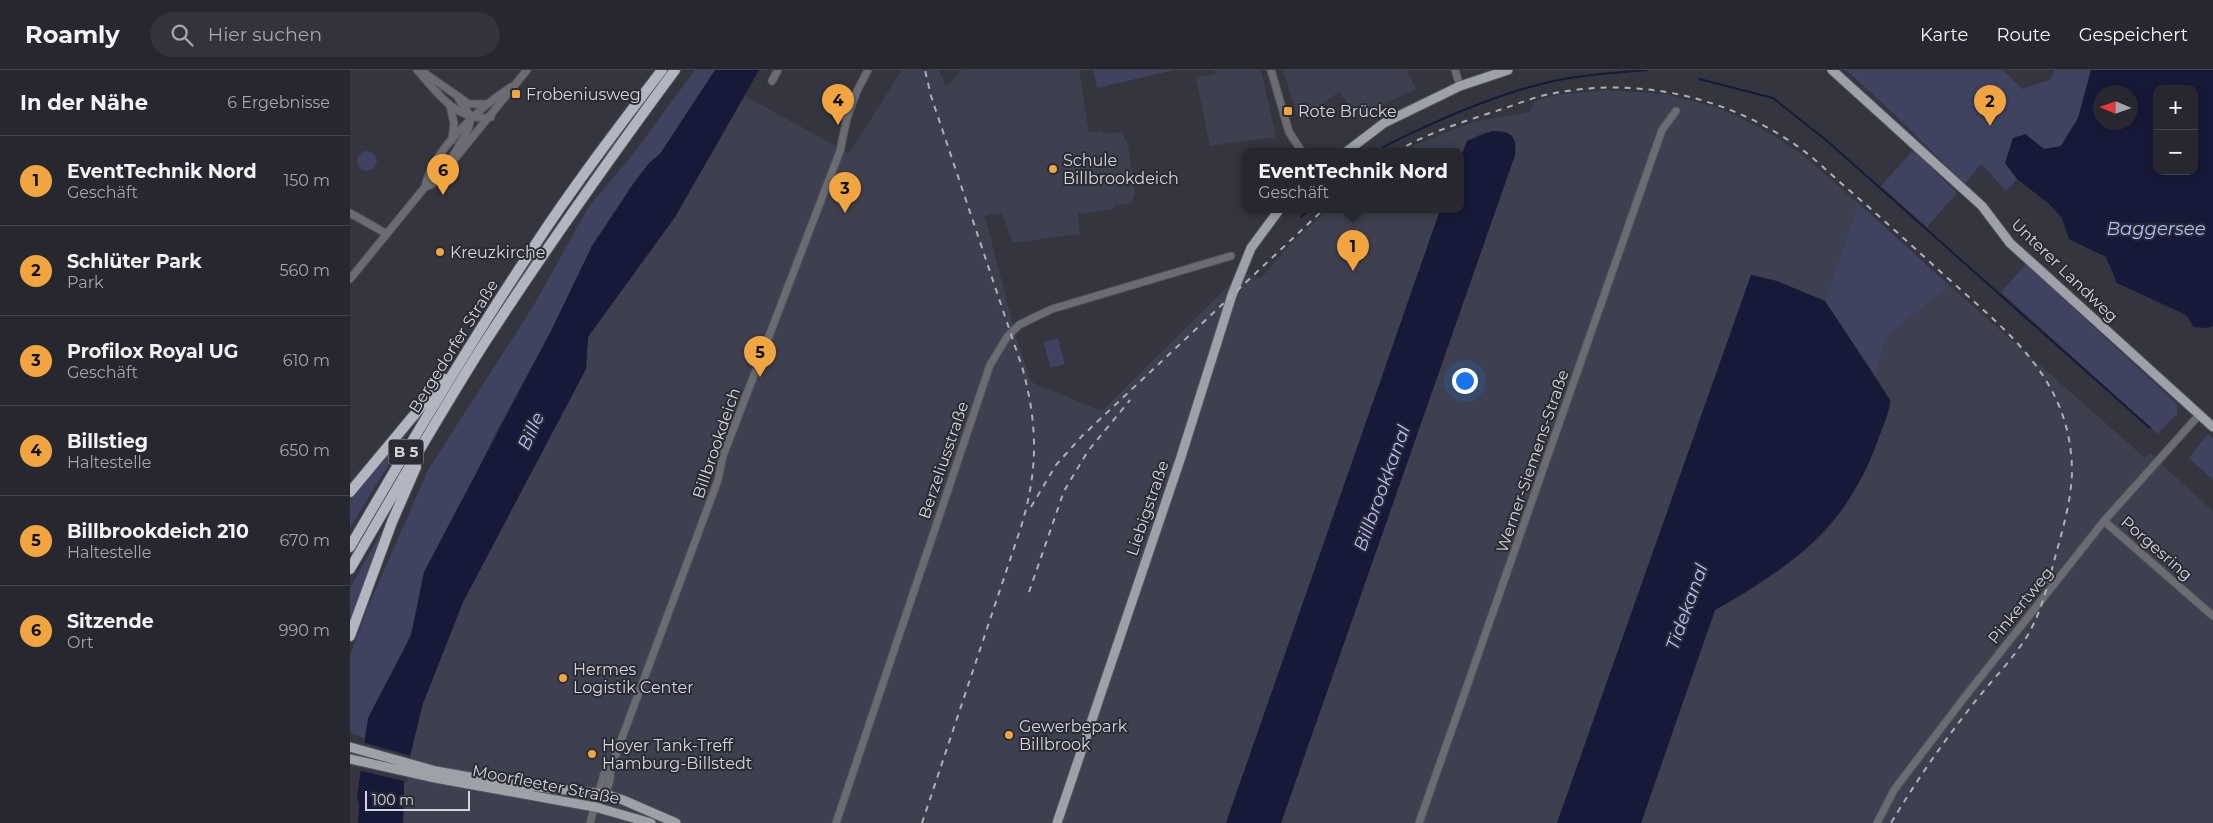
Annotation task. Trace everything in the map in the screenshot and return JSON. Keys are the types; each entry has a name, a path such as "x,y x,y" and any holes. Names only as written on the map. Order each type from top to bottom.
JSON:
{"highway":[{"name":"Bergedorfer Straße","path":"350,547 463,357 563,204 662,70"},
{"name":"B 5","path":"350,569 436,422 548,248 600,171 676,70"},
{"path":"350,492 463,357"},
{"path":"350,636 392,522 436,422"}],"main road":[{"path":"1351,148 1384,123 1460,86 1508,70"},
{"name":"Unterer Landweg","path":"1832,70 1982,206 2017,249 2213,427"},
{"name":"Liebigstraße","path":"1057,823 1177,468 1235,288 1251,248 1277,213"},
{"path":"352,748 411,769"},
{"path":"351,760 411,769 436,775"},
{"name":"Moorfleeter Straße","path":"436,775 601,794 623,800 676,823"},
{"name":"Moorfleeter Straße","path":"436,775 595,807 651,823"}],"street":[{"path":"418,70 458,98 476,106 486,104"},
{"path":"418,70 450,106 471,117 480,119 491,117"},
{"path":"424,186 432,184 440,177 491,117 525,70"},
{"path":"772,81 778,70"},
{"name":"Billbrookdeich","path":"590,823 601,794 604,774 610,770 718,480 723,456 840,151 849,112 868,70"},
{"path":"1271,70 1289,132 1299,148"},
{"path":"1455,70 1460,86"},
{"path":"350,279 424,186 429,172 471,117 511,87"},
{"path":"458,98 471,117"},
{"path":"450,106 454,123 452,140"},
{"name":"Werner-Siemens-Straße","path":"1419,823 1662,130 1676,110"},
{"path":"440,177 465,135 471,117"},
{"path":"350,212 387,234"},
{"name":"Berzeliusstraße","path":"836,823 990,365 1007,337 1019,325 1052,309 1231,256"},
{"name":"Pinkertweg","path":"1877,823 1894,790 2104,520 2199,415"},
{"name":"Porgesring","path":"2104,520 2213,616"}],"shaded area":[{"path":"695,70 715,70 660,154 650,162 592,246 551,331 497,430 474,479 404,647 374,707 364,738 350,732 350,656 367,609 428,470 534,305 589,206 630,158"},
{"path":"902,70 939,70 946,87 962,70 1079,70 1089,133 1101,131 1104,134 1122,132 1128,145 1135,192 1132,203 1114,206 1114,209 1078,214 1080,234 1013,243 1002,213 985,216 1016,337 1031,382 1102,411 1241,273 1261,278 1291,244 1324,213 1440,213 1226,823 403,823 404,782 422,706 463,602 586,369 588,337 675,217 745,96 849,153"},
{"path":"1093,70 1174,70 1097,88"},
{"path":"1214,70 1261,70 1276,137 1210,146 1196,77 1216,74"},
{"path":"1283,70 1407,70 1416,89 1384,104 1360,119 1339,92 1299,121"},
{"path":"1846,70 2003,70 2022,89 2049,80 2055,70 2091,70 2078,119 2061,147 2044,149 2025,134 2006,163 2017,179 2006,191 1981,164 1965,184"},
{"path":"1608,90 1665,94 1714,107 1737,116 1771,134 1803,155 1858,203 1825,301 1777,281 1751,275 1557,823 1281,823 1515,155 1516,142 1511,135 1502,131 1482,133 1467,141 1464,149 1409,148 1473,122 1530,112 1533,102 1556,95"},
{"path":"1913,150 1957,193 1927,227 1881,186"},
{"path":"367,151 374,154 377,161 374,168 367,171 360,168 357,161 360,154"},
{"path":"1858,203 1950,286 1886,337 1876,377 1825,301"},
{"path":"2026,264 2177,404 2177,414 2158,434 2001,292"},
{"path":"1950,286 2145,458 2149,453 2213,511 2213,823 1641,823 1715,610 1746,593 1803,552 1824,533 1842,511 1863,475 1890,405 1890,400 1876,377 1886,337"},
{"path":"1058,338 1065,364 1051,368 1043,342"},
{"path":"412,426 350,528 350,500"},
{"path":"2208,434 2213,439 2213,480 2189,458"},
{"path":"388,520 350,623 350,588"}],"water":[{"name":"Bille","path":"715,70 759,70 675,217 588,337 586,369 463,602 422,706 404,782 403,823 358,823 359,804 357,798 368,718 411,636 424,572 551,331 592,246 635,181 650,162 660,154"},
{"name":"Baggersee","path":"2091,70 2213,70 2213,326 2207,328 2194,327 2186,315 2117,283 2106,257 2069,239 2062,218 2048,203 2017,179 2005,163 2013,138 2025,134 2044,149 2061,146 2078,118"},
{"name":"Billbrookkanal","path":"1492,131 1504,132 1514,139 1515,155 1281,823 1226,823 1439,213 1464,213 1464,149 1467,141"},
{"name":"Tidekanal","path":"1751,275 1777,281 1825,301 1890,400 1889,410 1865,471 1833,521 1793,560 1715,610 1641,823 1557,823"}],"pier":[{"path":"362,742 411,756 407,782 357,770"}],"waterway":[{"path":"1383,148 1441,120 1514,92 1570,78 1647,70"},
{"path":"1699,79 1773,98 1826,140 2150,428"},
{"path":"1301,217 1306,213"}],"railway":[{"path":"922,823 1027,507 1031,487 1034,449 1031,411 1023,370 931,96 925,70"},
{"path":"1403,148 1448,128 1532,99 1581,89 1643,89 1674,93 1704,101 1733,111 1761,124 1809,155 1989,315 2031,359 2048,383 2061,410 2069,440 2072,473 2066,514 2044,597 2026,638 1949,736 1891,823"},
{"path":"1031,507 1056,465 1082,436 1320,213"},
{"path":"1029,592 1064,491 1088,451 1130,400"}],"place":[{"name":"Frobeniusweg","path":"516,94"},
{"name":"Rote Brücke","path":"1288,111"},
{"name":"Billstieg","path":"838,125"},
{"name":"Schlüter Park","path":"1990,126"},
{"name":"Schule Billbrookdeich","path":"1053,169"},
{"name":"Sitzende","path":"443,195"},
{"name":"Profilox Royal UG","path":"845,213"},
{"name":"Kreuzkirche","path":"440,252"},
{"name":"EventTechnik Nord","path":"1353,271"},
{"name":"Billbrookdeich 210","path":"760,377"},
{"name":"Hermes Logistik Center","path":"563,678"},
{"name":"Gewerbepark Billbrook","path":"1009,735"},
{"name":"Hoyer Tank-Treff Hamburg-Billstedt","path":"592,754"}]}
